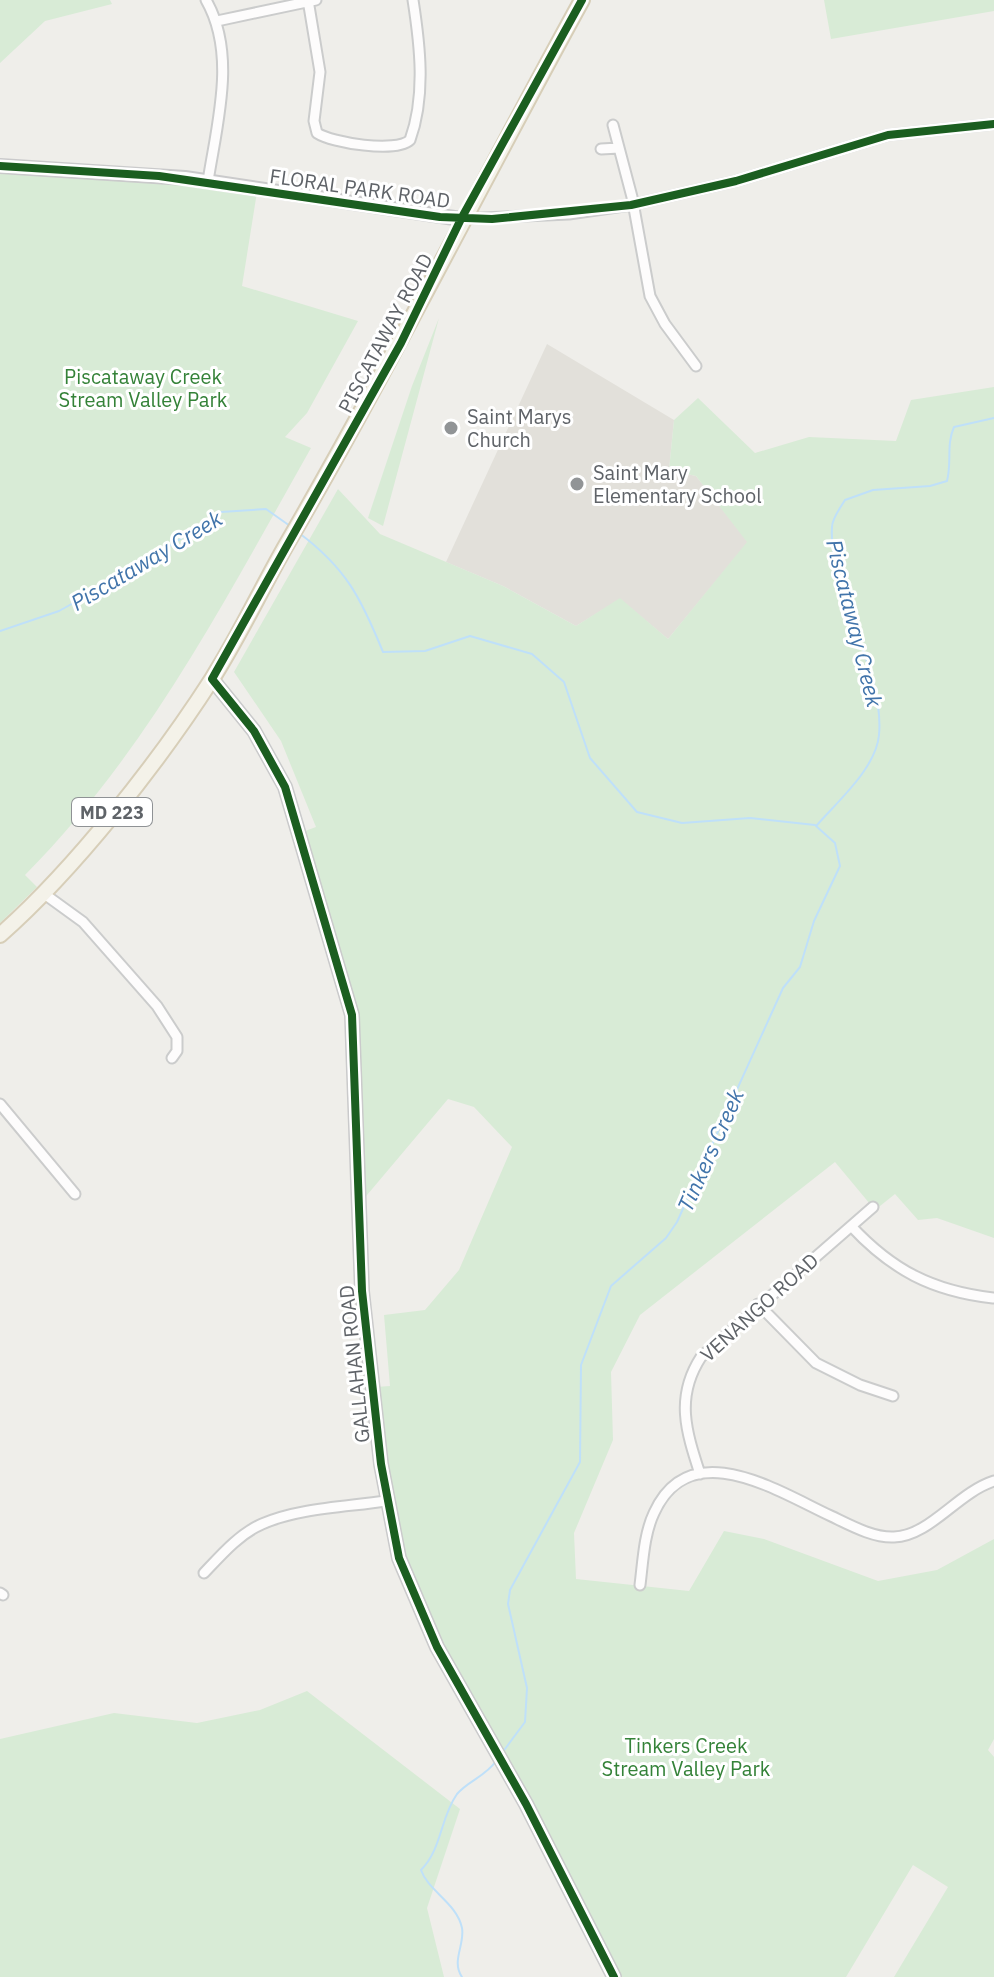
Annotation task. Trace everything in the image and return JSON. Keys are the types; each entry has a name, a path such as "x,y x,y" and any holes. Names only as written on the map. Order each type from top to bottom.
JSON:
{"main road":[{"name":"PISCATAWAY ROAD","path":"0,935 43,893 139,780 212,679 401,343 461,219 582,0"}],"street":[{"path":"206,0 217,21 222,90 208,181"},
{"path":"217,21 311,0 320,72 314,121 317,133 334,140 395,148 410,140 418,104 420,60 413,0"},
{"name":"FLORAL PARK ROAD","path":"0,166 208,181 461,219 569,214 631,205 736,181 888,135 994,124"},
{"path":"613,125 652,301 696,366"},
{"path":"601,149 619,148"},
{"name":"GALLAHAN ROAD","path":"212,679 254,731 285,787 352,1015 362,1291 386,1501 399,1558 412,1596 513,1781 614,1977"},
{"path":"43,893 83,922 157,1006 177,1037 177,1051 172,1058"},
{"path":"0,1104 75,1194"},
{"name":"VENANGO ROAD","path":"700,1474 683,1411 689,1379 706,1349 873,1207"},
{"path":"851,1226 881,1257 903,1272 974,1296 993,1298"},
{"path":"758,1304 816,1363 848,1380 893,1396"},
{"path":"640,1585 654,1511 680,1484 700,1474 728,1471 748,1477 851,1525 894,1538 923,1528 953,1502 994,1481"},
{"path":"204,1573 232,1544 259,1526 280,1518 386,1501"}],"shaded area":[{"path":"547,344 674,420 669,470 696,476 748,542 668,639 620,599 576,626 503,586 446,562"}],"green space":[{"path":"0,0 110,0 112,4 45,21 0,63"},
{"path":"824,0 994,0 994,11 831,39"},
{"name":"Piscataway Creek Stream Valley Park","path":"0,167 132,177 257,192 242,286 358,321 307,413 285,437 311,448 216,616 110,777 25,875 37,887 0,923"},
{"path":"439,318 383,526 368,518 412,386"},
{"name":"Tinkers Creek Stream Valley Park","path":"994,387 994,1238 937,1218 918,1220 895,1194 875,1210 835,1162 640,1315 611,1372 613,1440 574,1533 576,1579 689,1591 724,1531 764,1539 878,1581 937,1570 994,1539 994,1739 988,1750 994,1757 994,1977 894,1977 948,1887 913,1865 846,1977 619,1977 433,1631 397,1543 376,1387 390,1386 384,1315 425,1310 459,1270 512,1147 474,1107 448,1099 362,1201 361,1061 357,1020 305,831 316,827 281,741 234,672 338,489 380,534 503,586 576,626 620,598 668,639 747,542 696,476 669,470 674,420 698,398 755,453 809,437 896,441 911,400"},
{"path":"307,1691 460,1809 427,1908 444,1977 0,1977 0,1739 114,1713 197,1723 260,1710"}],"waterway":[{"name":"Piscataway Creek","path":"817,825 864,772 879,735 879,710 874,684 838,578 833,552 833,520 845,500 873,490 930,486 947,481 954,427 994,418"},
{"name":"Piscataway Creek","path":"0,631 59,611 138,567 221,512 266,509 290,526"},
{"name":"Piscataway Creek","path":"299,533 329,559 350,585 383,652 425,651 470,636 532,654 564,682 590,758 637,812 682,823 750,818 815,825"},
{"name":"Tinkers Creek","path":"502,1753 525,1722 527,1688 508,1604 510,1590 580,1462 581,1365 611,1286 666,1238 677,1222 783,988 800,967 814,921 840,866 835,843 816,826"},
{"name":"Tinkers Creek","path":"462,1977 458,1965 462,1934 459,1919 421,1870 433,1853 457,1794 496,1761"}],"cycle path":[{"path":"582,0 461,219 401,343 212,679 254,731 285,787 352,1015 362,1291 381,1464 399,1558 437,1647 526,1804 614,1977"},
{"path":"0,166 159,176 440,217 492,219 631,205 736,181 888,135 994,124"}],"place":[{"name":"Saint Marys Church","path":"451,428"},
{"name":"Saint Mary Elementary School","path":"577,484"}]}
